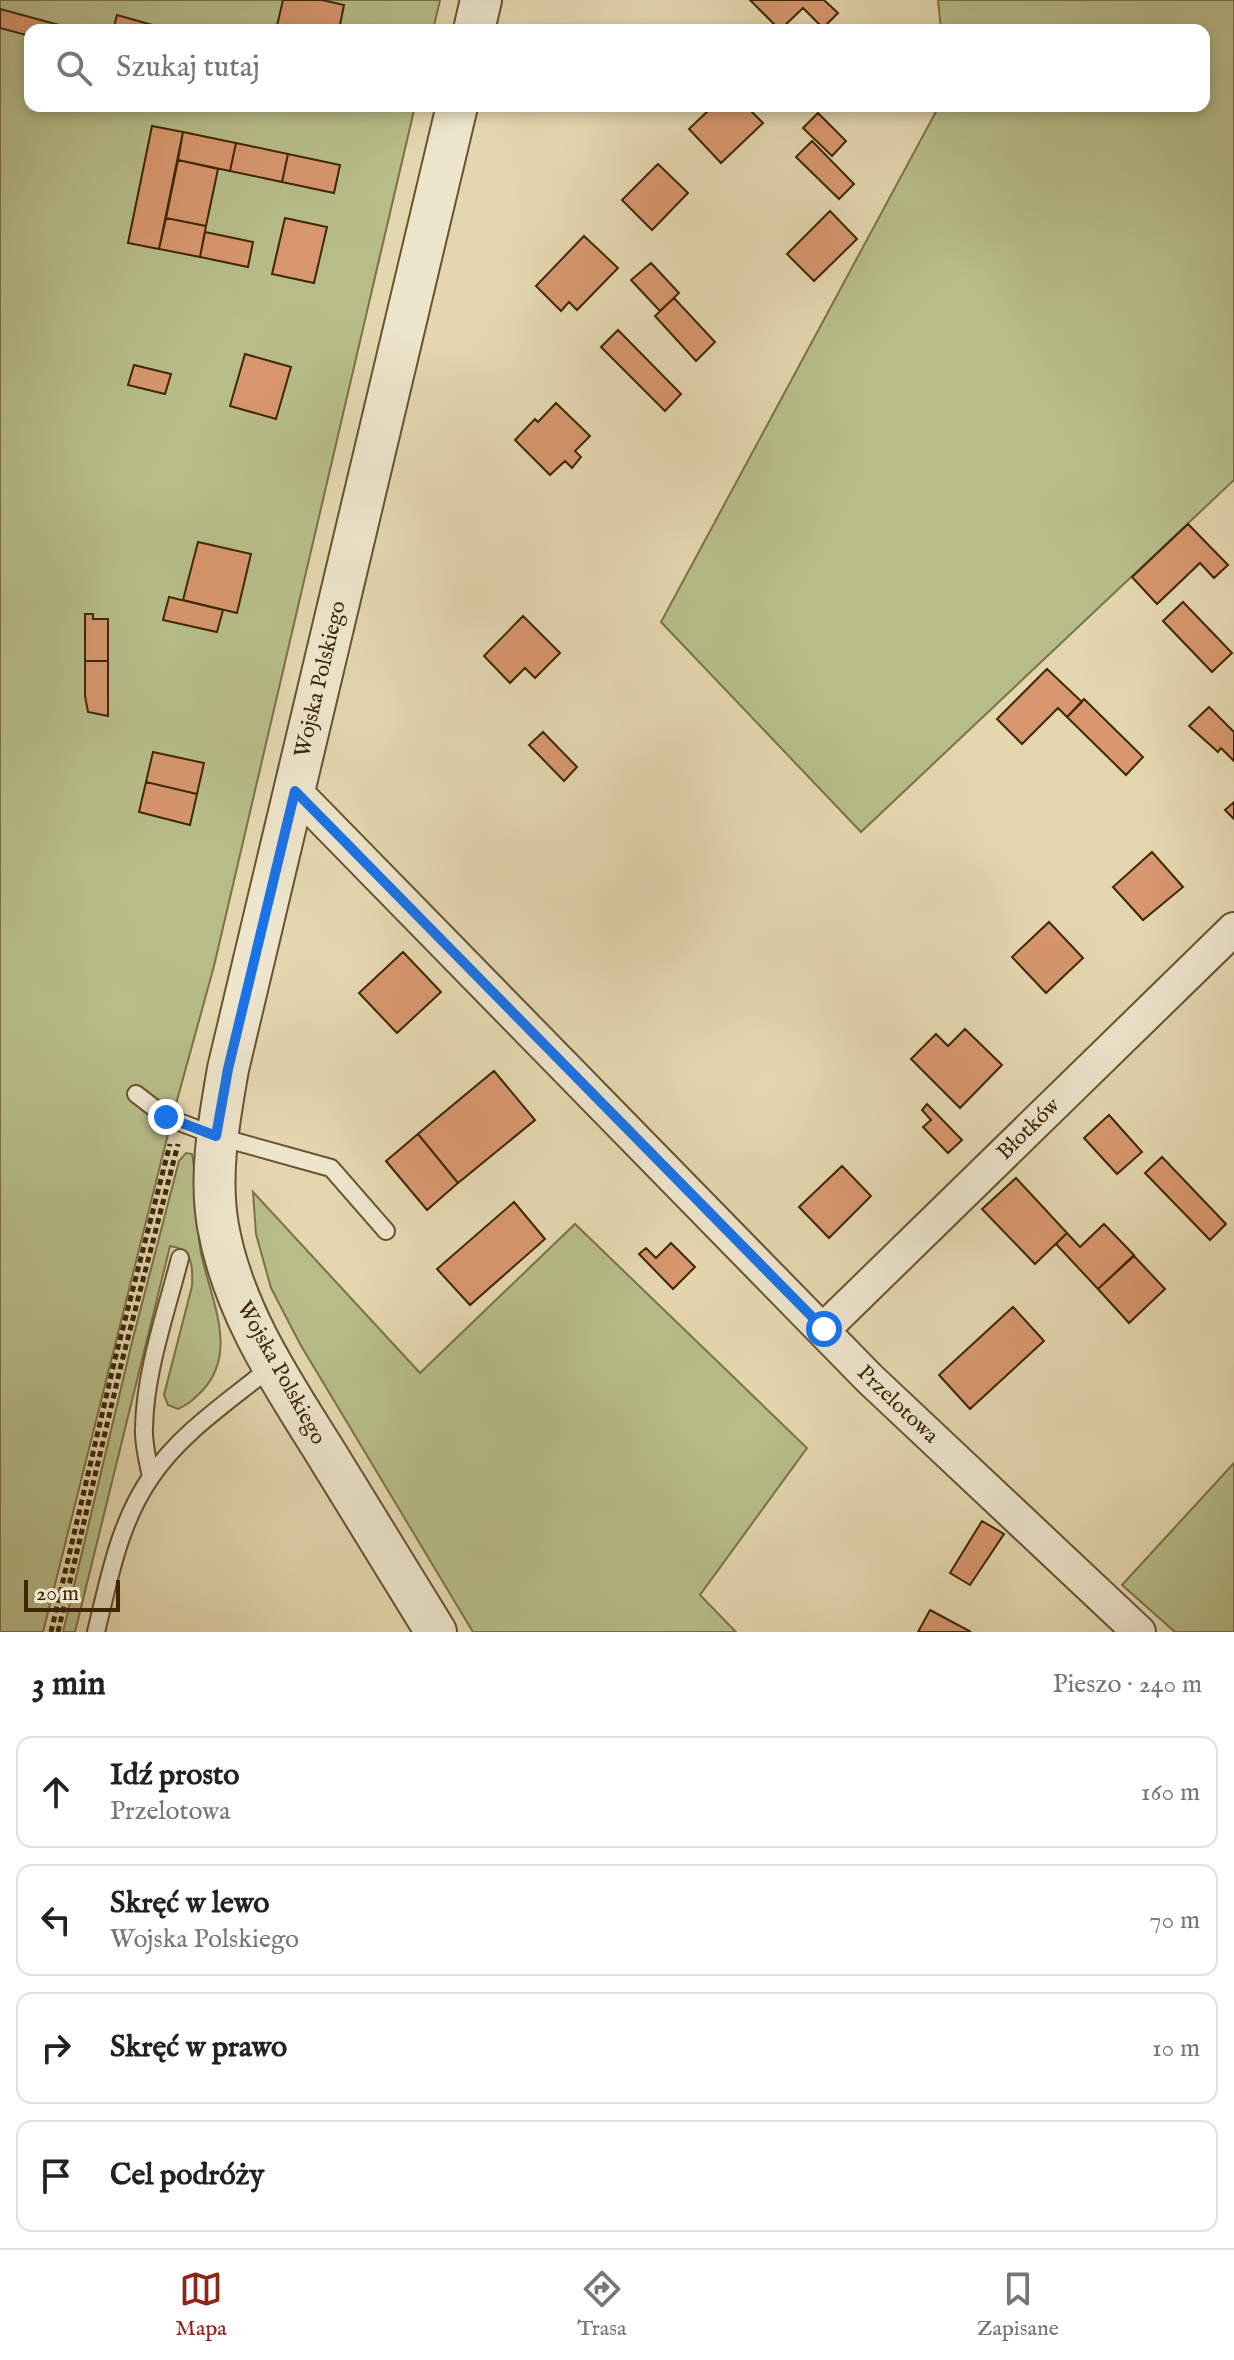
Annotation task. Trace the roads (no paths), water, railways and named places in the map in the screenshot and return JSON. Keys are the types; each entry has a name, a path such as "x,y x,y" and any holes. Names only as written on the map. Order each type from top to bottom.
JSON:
{"street":[{"path":"475,24 481,0"},
{"name":"Wojska Polskiego","path":"436,1632 272,1366 246,1315 228,1270 218,1224 215,1183 216,1136 228,1069 456,112"},
{"name":"Przelotowa","path":"295,791 870,1379 1139,1632"},
{"name":"Błotków","path":"824,1329 1234,929"}],"lane":[{"path":"136,1094 166,1117 216,1136 331,1168 386,1231"},
{"path":"151,1477 143,1432 145,1406 149,1378 180,1258"},
{"path":"96,1632 119,1542 133,1508 151,1477 183,1441 272,1366"}]}
